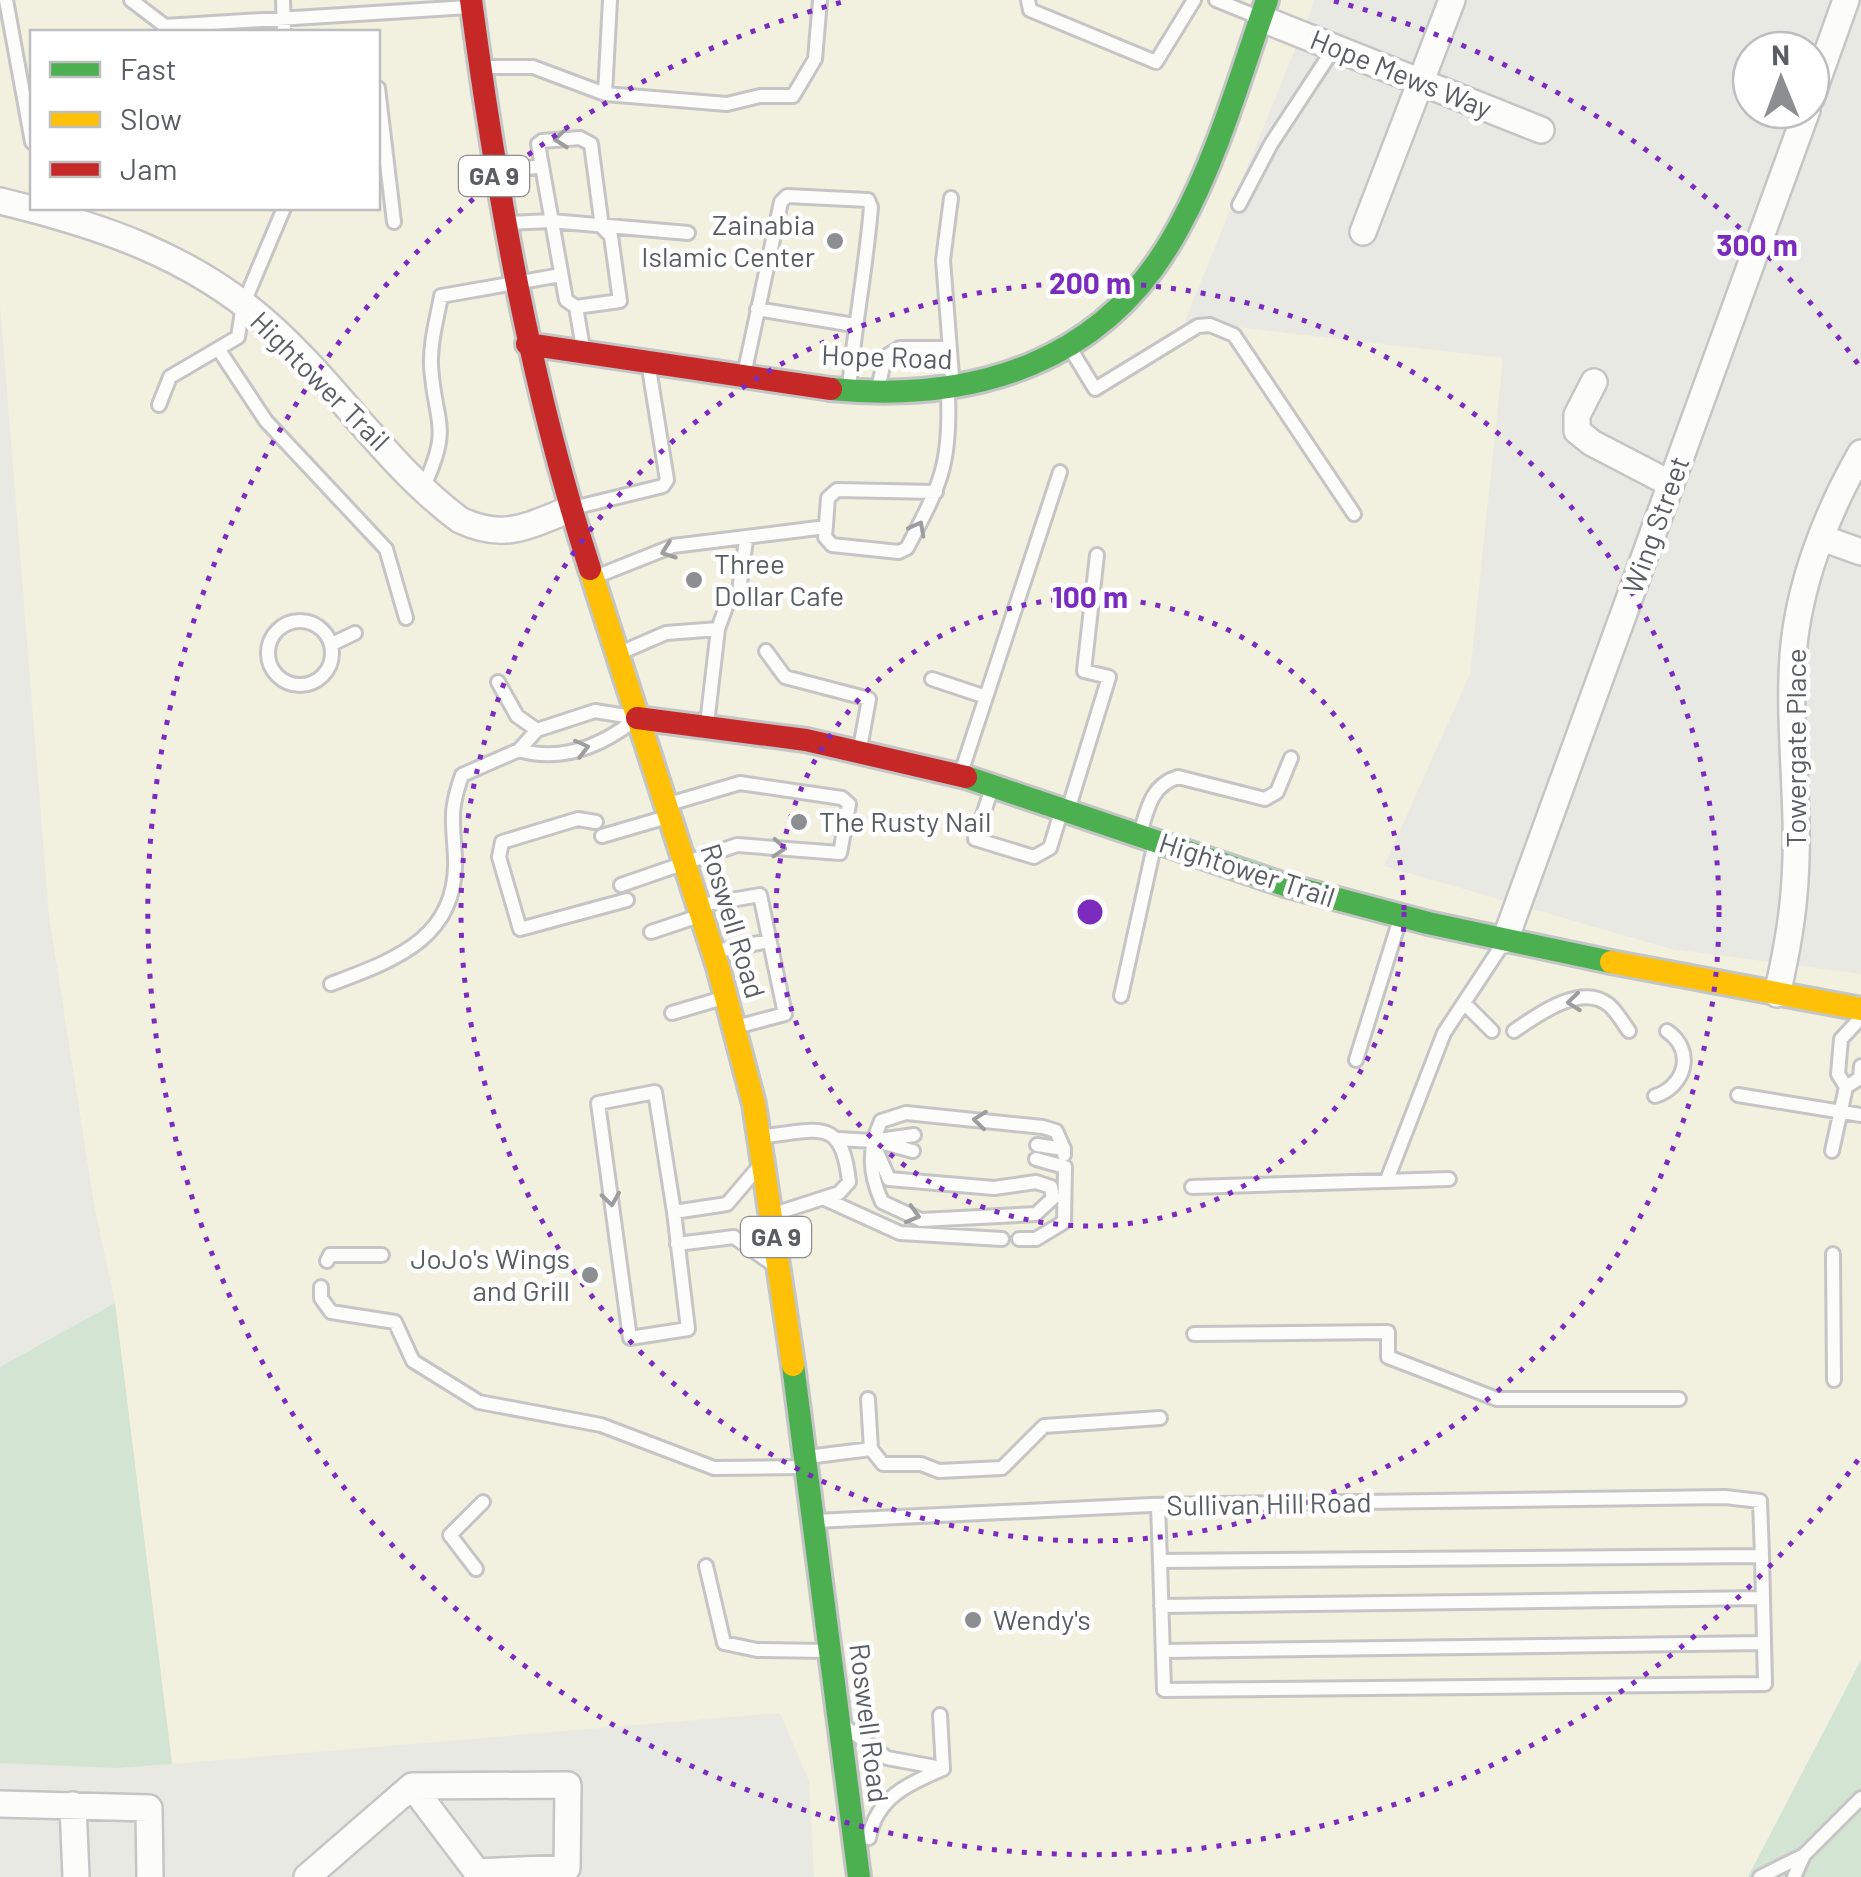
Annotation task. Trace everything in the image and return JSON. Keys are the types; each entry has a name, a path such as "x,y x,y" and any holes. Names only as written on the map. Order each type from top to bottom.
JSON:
{"street":[{"path":"1363,232 1452,0"},
{"path":"1831,42 1846,0"},
{"name":"Roswell Road","path":"471,4 494,174 528,344 571,509 714,952 761,1148 781,1270 860,1877"},
{"name":"Hope Mews Way","path":"1264,9 1334,48 1541,130"},
{"name":"Hope Road","path":"528,344 583,348 744,377 878,392 950,392 1026,374 1070,348 1134,293 1162,257 1192,198 1264,9"},
{"name":"Wing Street","path":"1506,940 1799,130"},
{"name":"Hightower Trail","path":"0,201 30,208"},
{"name":"Hightower Trail","path":"37,210 86,222 149,246 215,283 268,324 448,511 486,532 511,532 571,509"},
{"path":"1594,382 1577,416 1577,431 1592,444 1671,484"},
{"name":"Towergate Place","path":"1778,994 1796,876 1793,653 1803,598 1822,538 1836,498 1861,453"},
{"path":"1822,538 1861,552"},
{"name":"Hightower Trail","path":"637,718 707,724 859,750 993,785 1281,884 1401,917 1778,994 1859,1018"},
{"path":"307,1877 412,1786 568,1785 566,1868 477,1872 412,1786"},
{"path":"0,1804 149,1808 150,1877"},
{"path":"73,1805 76,1877"}],"lane":[{"path":"6,0 30,131"},
{"path":"131,0 164,26 284,26 471,4"},
{"path":"283,0 284,26"},
{"path":"605,94 610,0"},
{"path":"478,68 533,67 605,94 727,104 760,96 793,96 815,59 820,0"},
{"path":"1028,0 1030,10 1156,62 1194,0"},
{"path":"1216,0 1264,9"},
{"path":"1239,205 1271,144 1334,48"},
{"path":"380,105 394,222"},
{"path":"580,138 591,144 602,228 611,236 620,301 576,307 566,300 542,166 538,144 542,141 580,138"},
{"path":"494,174 542,166"},
{"path":"744,377 781,202 788,196 868,200 871,207 866,277 854,325 849,389"},
{"path":"936,492 837,490 828,498 826,532 832,545 898,552 907,548 936,492 950,446 943,260 951,198"},
{"path":"159,405 170,377 238,336 244,305 282,210"},
{"path":"503,223 552,221 688,233"},
{"path":"424,486 440,450 442,428 431,366 442,296 516,286 561,275"},
{"path":"576,307 583,348"},
{"path":"757,309 854,325"},
{"path":"1070,348 1095,388 1198,326 1210,325 1234,335 1354,514"},
{"path":"878,392 885,358 900,348 947,348"},
{"path":"219,350 266,421 386,549 406,618"},
{"path":"571,509 663,486 668,480 648,360"},
{"path":"960,775 1060,472"},
{"path":"592,577 673,546 826,532"},
{"path":"707,724 718,629 727,604 738,598 746,540"},
{"path":"993,785 975,839 1034,857 1050,848 1109,677 1084,670 1097,554"},
{"path":"291,622 311,622 332,644 333,655 324,676 304,686 282,680 269,662 270,642 291,622"},
{"path":"617,654 666,632 718,629"},
{"path":"332,644 355,633"},
{"path":"766,651 785,677 870,699 859,750"},
{"path":"932,679 986,698"},
{"path":"498,682 517,716 537,730"},
{"path":"331,984 402,957 441,919 452,894 455,860 450,811 462,774 520,750 537,730 594,711 637,718"},
{"path":"520,750 544,758 598,744 637,718"},
{"path":"1121,996 1148,837 1149,803 1165,781 1178,777 1264,798 1277,792 1290,758"},
{"path":"602,836 740,783 842,798 849,804 840,853 738,846 622,885"},
{"path":"596,822 578,818 502,842 499,857 520,930 628,900"},
{"path":"651,932 700,911 760,895 784,1014 734,1028"},
{"path":"1356,1060 1401,917"},
{"path":"1386,1180 1444,1033 1506,940"},
{"path":"714,952 769,941"},
{"path":"672,1013 726,997"},
{"path":"1514,1031 1559,1003 1596,1000 1608,1004 1629,1031"},
{"path":"1464,1002 1492,1031"},
{"path":"1832,1151 1846,1086 1838,1074 1841,1038 1859,1018"},
{"path":"1655,1096 1672,1091 1683,1074 1685,1054 1678,1038 1666,1031"},
{"path":"1846,1086 1860,1078 1861,1066"},
{"path":"655,1092 677,1244 688,1329 630,1338 598,1103 655,1092"},
{"path":"1738,1096 1861,1115"},
{"path":"906,1113 1043,1127 1056,1131 1064,1149 1065,1167 1058,1198 1036,1214 1022,1217 966,1216 950,1221 904,1215 882,1202 872,1179 872,1140 882,1121 906,1113"},
{"path":"674,1212 728,1204 761,1148 814,1130 839,1139 914,1135"},
{"path":"772,1215 825,1199 850,1182 846,1151 839,1139"},
{"path":"872,1140 913,1151"},
{"path":"872,1140 888,1179 994,1188 1036,1182 1051,1186 1064,1222 1036,1239 1019,1240"},
{"path":"1064,1149 1037,1152 1065,1167"},
{"path":"1192,1187 1449,1179"},
{"path":"825,1199 900,1233 1002,1240"},
{"path":"677,1244 734,1237 781,1270"},
{"path":"327,1261 330,1255 341,1252 382,1255"},
{"path":"1833,1254 1834,1380"},
{"path":"321,1287 321,1298 331,1312 395,1322 413,1361 479,1402 602,1425 714,1468 805,1462 871,1448"},
{"path":"1194,1334 1388,1332 1388,1357 1497,1399 1679,1399"},
{"path":"868,1399 871,1448 883,1464 922,1464 939,1472 1002,1468 1044,1426 1160,1418"},
{"name":"Sullivan Hill Road","path":"812,1521 1158,1506 1725,1498 1760,1501 1762,1556"},
{"path":"476,1569 450,1535 482,1502"},
{"path":"1158,1506 1164,1690 1764,1684 1762,1556 1160,1561"},
{"path":"706,1566 724,1642 757,1650 829,1651"},
{"path":"1161,1606 1763,1598"},
{"path":"1163,1651 1764,1643"},
{"path":"940,1716 943,1769"},
{"path":"838,1720 887,1758 943,1769"},
{"path":"860,1877 871,1824 891,1794 943,1769"},
{"path":"1760,1877 1804,1854 1861,1798"},
{"path":"1794,1877 1804,1854"}],"shaded area":[{"path":"0,0 1315,0 1185,321 1503,358 1470,674 1384,866 1671,949 1861,974 1861,1660 1748,1877 814,1877 809,1781 780,1713 172,1764 115,1303 94,1204 49,916 0,305"}],"green space":[{"path":"115,1303 172,1764 117,1768 0,1763 0,1367"},
{"path":"1861,1660 1861,1877 1748,1877"}],"traffic: fast":[{"path":"831,389 936,389 986,379 1032,364 1075,341 1115,311 1149,273 1193,200 1228,115 1267,0"},
{"path":"966,777 1285,885 1428,923 1611,962"},
{"path":"793,1365 859,1877"}],"traffic: slow":[{"path":"590,569 718,967 754,1104 793,1365"},
{"path":"1611,962 1861,1009"}],"traffic: jam":[{"path":"471,0 518,288 550,429 590,569"},
{"path":"527,344 831,389"},
{"path":"637,718 806,740 966,777"}],"place":[{"name":"Zainabia Islamic Center","path":"835,241"},
{"name":"Three Dollar Cafe","path":"694,580"},
{"name":"The Rusty Nail","path":"799,822"},
{"name":"JoJo's Wings and Grill","path":"590,1275"},
{"name":"Wendy's","path":"973,1620"}]}
